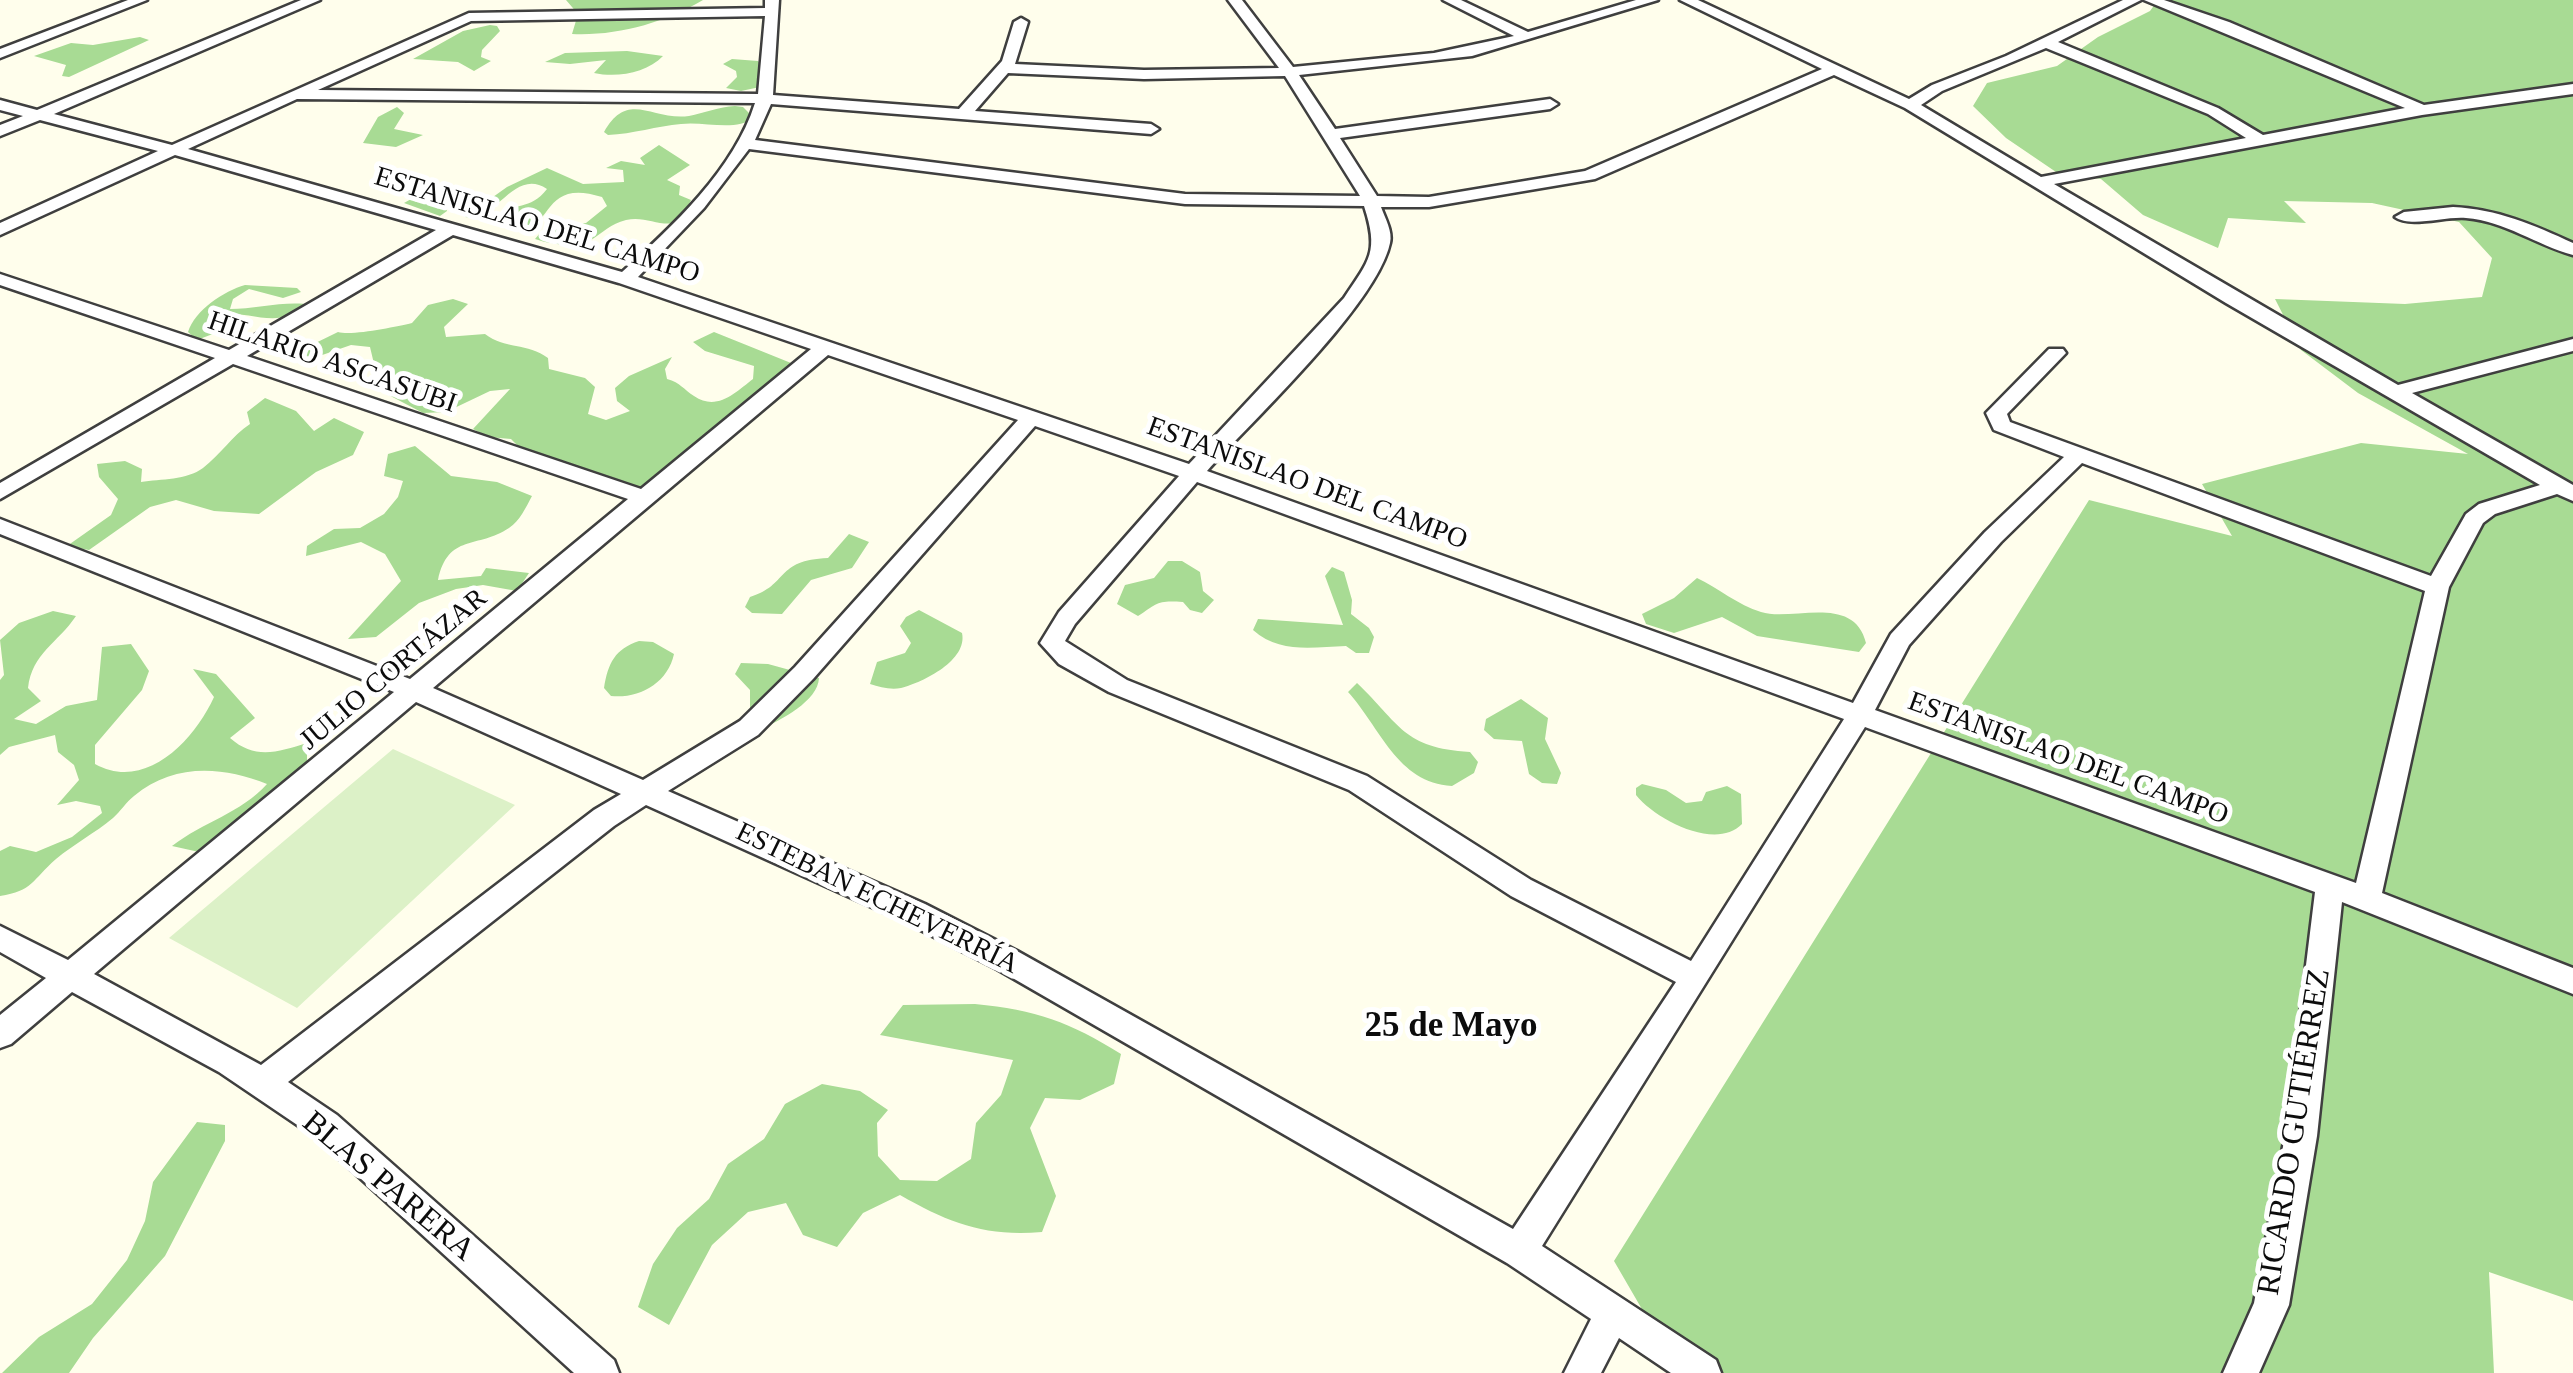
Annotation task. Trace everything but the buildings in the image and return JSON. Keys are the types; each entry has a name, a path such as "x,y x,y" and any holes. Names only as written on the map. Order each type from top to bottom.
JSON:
{"street":[{"path":"0,54 140,0"},
{"path":"0,131 313,0"},
{"path":"466,0 469,17"},
{"path":"1235,0 1289,72 1374,204 1382,238 1373,270 1352,302 1192,473 1067,618 1052,643 1068,658 1118,686 1358,783 1521,888 1696,978"},
{"path":"1450,0 1527,38"},
{"path":"1004,68 1168,78 1289,72 1470,54 1652,0"},
{"path":"1687,0 1910,105 2233,299 2566,490"},
{"path":"1910,105 1937,88 2134,0"},
{"path":"2150,0 2224,25 2422,110"},
{"path":"0,230 469,17 772,6 764,99 745,144 663,246 625,279"},
{"path":"965,112 1004,68 1021,22"},
{"path":"2046,42 2213,111 2261,141"},
{"path":"745,144 1185,199 1374,204 1465,199 1589,175 1838,68"},
{"path":"2039,182 2422,110 2573,89"},
{"path":"296,94 764,99 1151,128"},
{"path":"1328,135 1550,104"},
{"name":"ESTANISLAO DEL CAMPO","path":"0,105 177,150 625,279 1192,473 2366,899 2573,981"},
{"path":"2404,216 2445,209 2498,215 2573,250"},
{"path":"0,492 449,230"},
{"name":"HILARIO ASCASUBI","path":"0,278 648,498"},
{"path":"2398,391 2573,345"},
{"name":"JULIO CORTÁZAR","path":"0,1034 823,349"},
{"path":"2056,353 1996,413 2001,426 2437,588"},
{"path":"260,1085 604,818 748,728 804,673 1029,420"},
{"path":"1519,1251 1860,716 1900,640 1993,537 2076,456"},
{"path":"2366,899 2428,644 2437,588 2459,540 2474,519 2488,509 2566,490"},
{"name":"ESTEBAN ECHEVERRÍA","path":"0,526 416,691 916,913 1007,960 1519,1251 1703,1373"},
{"name":"RICARDO GUTIÉRREZ","path":"2241,1373 2271,1305 2302,1136 2330,886"},
{"name":"BLAS PARERA","path":"0,938 230,1062 326,1126 602,1373"},
{"path":"1582,1373 1613,1313"}],"green space":[{"path":"566,0 703,0 640,26 572,34 578,14"},
{"path":"2158,0 2573,0 2573,1301 2489,1272 2494,1373 1679,1373 1614,1261 2089,500 2232,536 2202,484 2361,443 2468,454 2358,393 2301,350 2275,299 2405,304 2482,297 2492,258 2459,222 2372,203 2284,201 2306,223 2228,218 2218,248 2143,215 2101,179 2056,172 2006,138 1973,106 1987,83 2057,66 2098,37 2150,11"},
{"path":"490,25 500,31 482,50 481,57 491,61 474,71 458,62 413,59 463,31"},
{"path":"140,37 149,40 69,77 62,76 66,65 34,56 71,43 93,45"},
{"path":"627,51 663,56 640,70 612,75 594,73 606,60 545,62 565,53"},
{"path":"732,59 758,61 763,67 760,87 741,91 726,88 737,77 736,71 723,64"},
{"path":"397,107 404,113 394,129 423,135 396,147 363,143 378,117"},
{"path":"743,107 754,118 738,124 690,123 608,135 604,132 613,119 632,109 689,116"},
{"path":"659,145 690,165 667,180 680,186 679,195 691,200 681,221 667,224 626,220 586,243 541,241 535,239 540,233 586,223 607,206 602,197 570,193 552,204 523,233 496,216 541,196 547,189 535,184 515,190 487,212 465,217 507,187 547,168 583,184 624,182 623,170 606,168 621,161 645,165 640,158"},
{"path":"429,189 456,190 445,206 447,211 440,216 404,203"},
{"path":"245,285 297,288 301,292 283,298 249,289 233,299 230,309 311,305 277,318 220,313 208,324 218,332 197,340 188,332 211,302"},
{"path":"453,299 468,304 444,327 446,337 485,334 540,353 548,358 549,369 585,378 595,387 588,414 606,420 630,411 617,401 615,388 629,376 672,357 665,369 667,379 702,400 726,398 753,379 754,366 705,351 693,342 714,332 791,363 793,374 654,487 630,489 521,449 511,439 488,437 473,429 510,389 490,391 446,412 423,413 381,391 371,381 375,368 370,347 351,345 305,361 295,353 338,332 363,332 412,323 428,305"},
{"path":"265,398 296,411 314,431 334,418 364,432 353,455 316,472 259,514 214,511 176,500 150,507 89,550 67,546 111,515 118,499 99,477 97,464 125,461 142,469 141,482 197,472 250,424 247,412"},
{"path":"415,446 451,476 497,482 532,496 520,518 509,528 457,548 449,555 438,580 481,576 486,568 529,573 517,591 483,585 456,589 419,603 376,637 348,639 401,581 385,554 361,542 306,556 307,546 334,529 360,528 384,514 398,497 403,481 384,476 388,454"},
{"path":"849,534 869,542 852,568 811,580 782,614 752,613 745,607 750,597 771,586 790,568 828,558"},
{"path":"1168,561 1182,561 1200,572 1203,591 1214,600 1202,613 1190,610 1183,602 1163,602 1138,616 1117,604 1125,585 1154,578"},
{"path":"1332,567 1344,572 1352,600 1351,614 1374,637 1369,653 1356,653 1346,646 1286,646 1253,630 1258,619 1343,625 1325,576"},
{"path":"1697,578 1761,612 1820,612 1849,618 1866,643 1859,652 1757,636 1722,617 1674,633 1646,624 1642,614 1674,598"},
{"path":"919,610 962,633 958,652 932,675 910,685 893,689 870,684 877,662 905,653 911,643 900,626 906,617"},
{"path":"53,611 76,616 30,676 28,688 41,701 14,719 36,724 66,706 97,700 102,647 131,644 149,671 142,690 95,745 95,764 132,772 166,758 181,745 214,697 193,669 216,674 255,718 230,738 258,752 307,743 307,763 287,786 199,852 172,846 246,803 267,784 215,771 165,778 134,796 113,818 56,859 26,888 0,896 0,851 10,846 36,852 72,837 102,813 100,806 76,801 57,805 79,780 74,765 58,752 55,735 9,747 0,755 0,680 4,675 0,640 19,623"},
{"path":"639,641 653,642 674,654 671,664 659,681 642,692 611,696 604,688 611,664 624,648"},
{"path":"741,663 768,664 819,678 812,694 797,709 761,729 750,711 750,690 735,674"},
{"path":"1357,683 1416,739 1448,750 1470,752 1478,762 1474,773 1452,786 1417,775 1391,751 1348,692"},
{"path":"1521,699 1548,718 1545,739 1561,773 1557,784 1542,783 1529,774 1522,741 1494,739 1484,730 1486,719"},
{"path":"393,749 515,805 297,1008 169,938"},
{"path":"1642,784 1666,790 1686,803 1702,801 1706,792 1727,786 1741,794 1742,824 1731,832 1717,834 1687,829 1645,805 1636,795 1636,788"},
{"path":"975,1004 1052,1019 1121,1054 1114,1084 1080,1100 1045,1098 1030,1128 1056,1196 1042,1232 1003,1232 968,1226 900,1195 863,1213 837,1247 803,1235 786,1203 748,1212 712,1245 669,1325 638,1307 653,1264 677,1228 709,1199 728,1164 764,1139 785,1104 822,1084 860,1091 888,1110 877,1123 878,1156 900,1180 937,1181 971,1159 976,1123 1001,1095 1013,1060 880,1035 903,1005"},
{"path":"197,1122 225,1125 225,1141 165,1256 93,1338 69,1373 2,1373 39,1337 92,1304 127,1260 145,1221 153,1182"}],"district":[{"name":"25 de Mayo","path":"1451,1027"}]}
